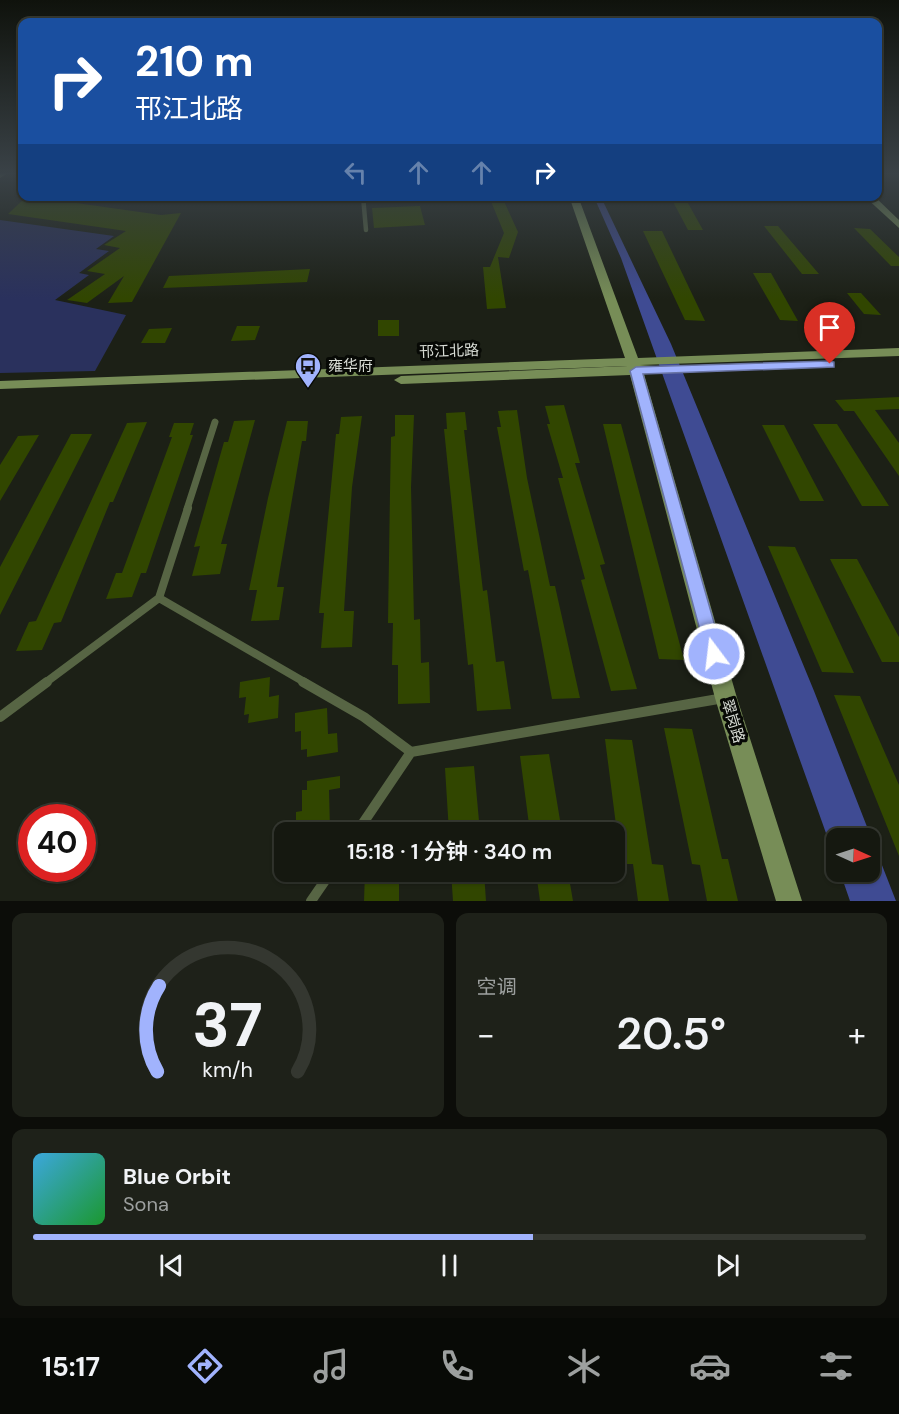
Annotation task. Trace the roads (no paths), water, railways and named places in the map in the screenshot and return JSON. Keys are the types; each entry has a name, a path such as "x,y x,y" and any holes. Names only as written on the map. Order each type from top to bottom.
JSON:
{"main road":[{"name":"翠岗路","path":"581,215 644,365 726,698 789,901"},
{"name":"邗江北路","path":"688,364 899,352"},
{"name":"邗江北路","path":"0,385 644,365 899,362"},
{"name":"邗江北路","path":"0,395 644,365"}],"lane":[{"path":"365,215 366,230"},
{"path":"0,717 159,598 215,422"},
{"path":"159,598 364,717 411,752"},
{"path":"364,822 411,752 726,698"},
{"path":"311,901 324,882"}],"place":[{"name":"雍华府","path":"308,389"}]}
